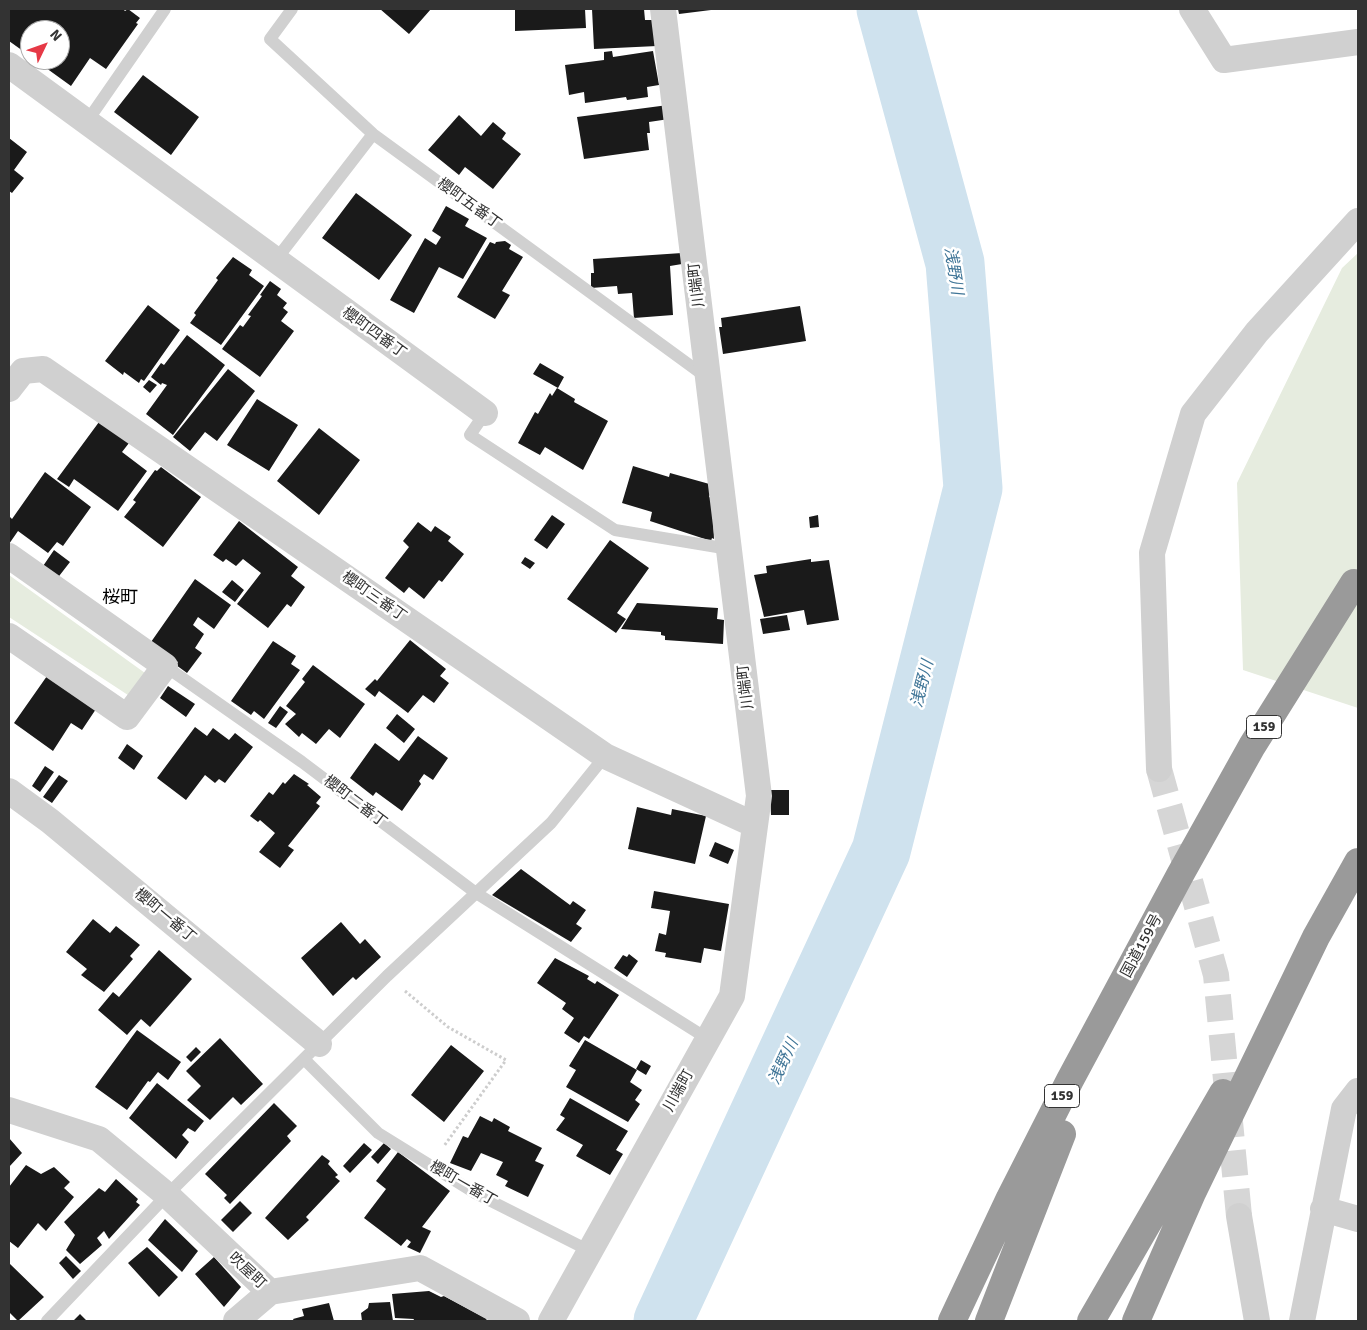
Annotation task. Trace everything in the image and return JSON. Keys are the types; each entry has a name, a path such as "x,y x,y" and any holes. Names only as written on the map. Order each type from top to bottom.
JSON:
{"highway":[{"name":"国道159号","path":"952,1321 1010,1198 1070,1080 1180,875 1252,746 1354,583"},
{"path":"1091,1321 1358,862"},
{"name":"159","path":"989,1321 1051,1158 1180,875"},
{"path":"1136,1321 1192,1193 1316,937"}],"street":[{"name":"川端町","path":"551,1321 732,996 759,796 664,9"},
{"path":"1192,9 1224,60 1358,42"},
{"name":"櫻町四番丁","path":"9,65 485,413"},
{"path":"1160,768 1152,553 1193,414 1258,332 1358,221"},
{"name":"櫻町三番丁","path":"9,389 23,371 43,369 605,756 755,825"},
{"name":"櫻町二番丁","path":"9,556 165,666"},
{"path":"9,636 128,717 165,666"},
{"name":"櫻町一番丁","path":"9,792 50,821 311,1052"},
{"path":"1302,1321 1344,1109 1358,1091"},
{"name":"吹屋町","path":"9,1110 99,1139 167,1195 270,1292 420,1268 517,1321"},
{"path":"1323,1209 1358,1219"},
{"path":"1239,1216 1257,1321"},
{"path":"236,1321 270,1292"}],"lane":[{"path":"86,123 165,9"},
{"name":"櫻町五番丁","path":"292,9 270,39 373,134 709,379"},
{"path":"275,261 373,134"},
{"name":"櫻町四番丁","path":"485,413 470,435 615,530 729,549"},
{"name":"櫻町二番丁","path":"165,666 302,762 476,893 708,1039"},
{"path":"47,1321 167,1195 387,976 551,824 605,756"},
{"name":"櫻町一番丁","path":"311,1052 378,1133 474,1193 590,1250"}],"path":[{"path":"387,976 448,1026 506,1060 431,1165"}],"shaded area":[{"path":"1358,253 1358,708 1243,670 1237,483 1342,268"},
{"path":"9,575 145,673 131,697 9,617"}],"building":[{"path":"9,9 123,9 125,11 128,9 140,18 136,23 138,24 106,69 90,58 71,86 49,70 70,70 70,20 20,20 20,49 9,41"},
{"path":"380,9 431,9 409,34"},
{"path":"515,9 585,9 586,28 515,31"},
{"path":"592,9 644,9 645,20 656,20 657,46 594,49"},
{"path":"678,9 710,9 711,10 679,14"},
{"path":"612,51 613,57 653,51 659,85 647,87 648,97 627,100 626,97 585,103 584,92 569,95 565,65 604,60 604,52"},
{"path":"143,75 199,117 171,155 114,112"},
{"path":"668,105 669,119 649,122 650,133 647,133 649,150 584,159 577,117"},
{"path":"459,115 481,136 493,122 506,133 502,139 521,154 493,189 465,167 459,175 428,150"},
{"path":"9,138 27,152 14,170 24,178 12,193 9,191"},
{"path":"356,193 412,235 379,280 322,238"},
{"path":"446,206 469,219 465,226 487,238 463,279 439,267 414,313 390,300 425,238 436,245 441,237 432,231"},
{"path":"505,241 511,245 509,249 523,257 502,291 510,295 495,319 457,297 490,242 495,244 496,242"},
{"path":"682,253 682,264 670,266 673,315 634,318 632,293 618,294 617,286 591,288 591,273 594,273 593,259"},
{"path":"233,257 252,270 249,275 264,286 221,345 190,323 196,315 194,313 218,280 216,278"},
{"path":"270,281 281,289 277,295 287,303 283,308 288,312 281,321 294,331 260,377 222,349 240,325 243,327 251,316 248,315"},
{"path":"148,305 180,330 144,381 141,379 139,383 124,372 123,375 105,361"},
{"path":"800,306 806,341 723,354 719,327 722,327 721,318"},
{"path":"187,335 225,365 173,435 146,414 167,385 162,383 161,385 151,377 161,363 164,365"},
{"path":"540,363 564,377 558,388 533,374"},
{"path":"228,369 255,391 217,441 205,432 190,451 173,437"},
{"path":"149,380 157,385 150,393 143,387"},
{"path":"557,388 575,399 574,402 608,421 583,470 545,447 540,455 518,443 535,412 538,414 550,393 552,396"},
{"path":"257,399 298,425 269,471 227,445"},
{"path":"99,422 129,443 122,452 147,471 118,511 74,479 69,487 57,479"},
{"path":"319,428 360,460 319,515 277,481"},
{"path":"633,466 669,477 670,473 713,485 709,497 712,498 714,539 712,538 711,541 650,521 652,512 622,503"},
{"path":"161,467 201,497 163,547 124,517 136,502 133,500 155,470 157,471"},
{"path":"45,472 91,507 63,546 57,542 48,553 18,531 9,544 10,517 12,519"},
{"path":"552,515 565,524 547,549 534,540"},
{"path":"818,515 819,527 810,528 809,517"},
{"path":"239,521 298,567 291,576 305,587 291,607 287,604 268,628 237,604 261,573 243,559 236,566 226,559 223,562 213,555"},
{"path":"418,522 431,532 435,526 451,537 448,541 464,554 442,582 439,580 424,599 409,587 404,593 385,578 409,547 403,541"},
{"path":"610,540 649,568 617,613 626,619 616,633 567,599"},
{"path":"54,550 70,562 56,580 41,569"},
{"path":"525,557 535,563 530,569 521,563"},
{"path":"811,559 811,562 829,560 839,620 807,625 804,610 764,617 754,575 767,573 766,566"},
{"path":"195,579 231,605 214,629 198,617 193,625 204,634 195,648 202,653 187,673 176,665 178,662 151,642"},
{"path":"232,580 244,590 235,602 222,592"},
{"path":"637,603 718,608 717,619 724,620 723,644 665,640 665,636 661,635 661,632 621,629"},
{"path":"787,615 790,630 763,634 760,619"},
{"path":"410,640 446,669 440,676 449,683 434,703 423,695 408,713 379,691 375,697 365,689 375,679 377,681"},
{"path":"273,641 296,656 291,664 300,670 264,719 254,711 251,715 231,701"},
{"path":"313,665 365,704 340,738 329,729 316,744 302,733 299,737 285,724 296,714 286,706 305,682 302,679"},
{"path":"47,676 96,709 82,730 71,723 53,751 14,723"},
{"path":"168,686 195,704 186,717 160,698"},
{"path":"280,706 288,712 276,728 268,723"},
{"path":"397,714 415,729 404,743 386,728"},
{"path":"195,727 207,736 213,728 229,740 235,733 253,747 225,783 219,779 215,783 205,775 186,800 157,778"},
{"path":"418,736 448,758 433,780 424,774 419,781 421,784 402,811 376,792 373,796 350,778 375,743 399,761"},
{"path":"127,744 143,756 134,770 118,758"},
{"path":"45,766 54,772 40,792 32,786"},
{"path":"294,774 309,784 307,785 321,797 316,803 320,806 288,846 294,850 280,868 259,852 275,833 260,820 258,822 250,816 269,792 273,795 283,782 285,784"},
{"path":"59,775 68,781 52,803 43,797"},
{"path":"770,790 789,790 789,815 771,815"},
{"path":"637,807 671,815 672,809 706,816 695,864 628,849"},
{"path":"715,842 734,850 728,864 709,856"},
{"path":"521,869 570,905 573,901 586,910 576,924 582,928 571,942 492,895"},
{"path":"654,891 729,904 721,951 704,948 701,963 665,957 666,953 655,951 659,933 666,935 670,911 651,908"},
{"path":"93,919 110,933 116,926 140,945 130,956 133,959 104,992 81,975 87,969 66,952"},
{"path":"341,922 360,944 365,939 381,957 356,980 353,977 333,996 301,958"},
{"path":"159,950 192,979 150,1027 141,1019 127,1035 98,1010 113,992 119,997"},
{"path":"629,954 638,961 627,977 614,968 623,955 627,957"},
{"path":"555,958 589,976 587,979 595,984 597,981 619,995 589,1039 584,1036 579,1043 564,1033 574,1018 562,1009 566,1003 537,983"},
{"path":"137,1030 181,1062 168,1080 158,1072 150,1082 148,1081 127,1110 95,1087"},
{"path":"220,1038 263,1084 241,1105 233,1097 210,1120 187,1100 201,1086 186,1071"},
{"path":"585,1040 637,1070 630,1082 642,1090 635,1100 640,1104 628,1122 566,1087 576,1070 569,1066"},
{"path":"451,1045 484,1071 444,1122 411,1095"},
{"path":"196,1047 201,1052 191,1062 186,1057"},
{"path":"641,1060 651,1066 646,1075 636,1069"},
{"path":"157,1083 204,1121 195,1132 188,1128 182,1135 189,1142 176,1159 129,1118"},
{"path":"570,1098 628,1131 616,1150 623,1154 610,1175 576,1156 583,1145 556,1130 565,1118 560,1115"},
{"path":"274,1103 297,1126 287,1136 291,1141 230,1204 224,1198 227,1195 205,1174"},
{"path":"480,1116 492,1122 494,1118 510,1127 508,1131 542,1148 535,1161 544,1165 528,1197 505,1186 508,1181 496,1175 503,1162 481,1153 471,1171 450,1163 463,1136 468,1138"},
{"path":"9,1138 22,1153 9,1167"},
{"path":"364,1143 372,1150 350,1173 343,1166"},
{"path":"384,1143 391,1149 378,1164 371,1157"},
{"path":"398,1152 450,1191 422,1227 431,1231 420,1253 407,1247 411,1242 407,1239 401,1246 364,1218 386,1189 376,1181"},
{"path":"322,1155 330,1161 328,1164 338,1175 335,1177 340,1181 306,1217 309,1220 288,1240 265,1218"},
{"path":"26,1165 41,1174 54,1167 70,1182 64,1188 74,1197 46,1231 38,1223 18,1248 9,1241 9,1187"},
{"path":"116,1179 138,1199 136,1202 140,1205 109,1239 104,1231 97,1238 102,1245 80,1264 66,1250 75,1235 64,1222 99,1188 105,1192"},
{"path":"240,1201 252,1213 233,1232 221,1220"},
{"path":"165,1219 198,1251 182,1272 148,1240"},
{"path":"147,1247 178,1277 159,1297 128,1263"},
{"path":"66,1256 81,1271 73,1279 59,1263"},
{"path":"214,1257 241,1287 224,1307 195,1274"},
{"path":"9,1263 44,1297 18,1321 9,1312"},
{"path":"429,1291 441,1297 444,1296 487,1319 485,1321 413,1321 414,1319 395,1318 392,1294"},
{"path":"390,1302 393,1321 362,1321 361,1313 368,1308 369,1303"},
{"path":"329,1303 334,1321 294,1321 293,1319 304,1316 302,1309"},
{"path":"80,1314 87,1321 73,1321"}],"waterway":[{"name":"浅野川","path":"663,1321 881,851 973,488 955,263 886,9"}],"tunnel":[{"path":"1159,769 1216,975 1239,1216"}],"district":[{"name":"桜町","path":"120,598"}]}
